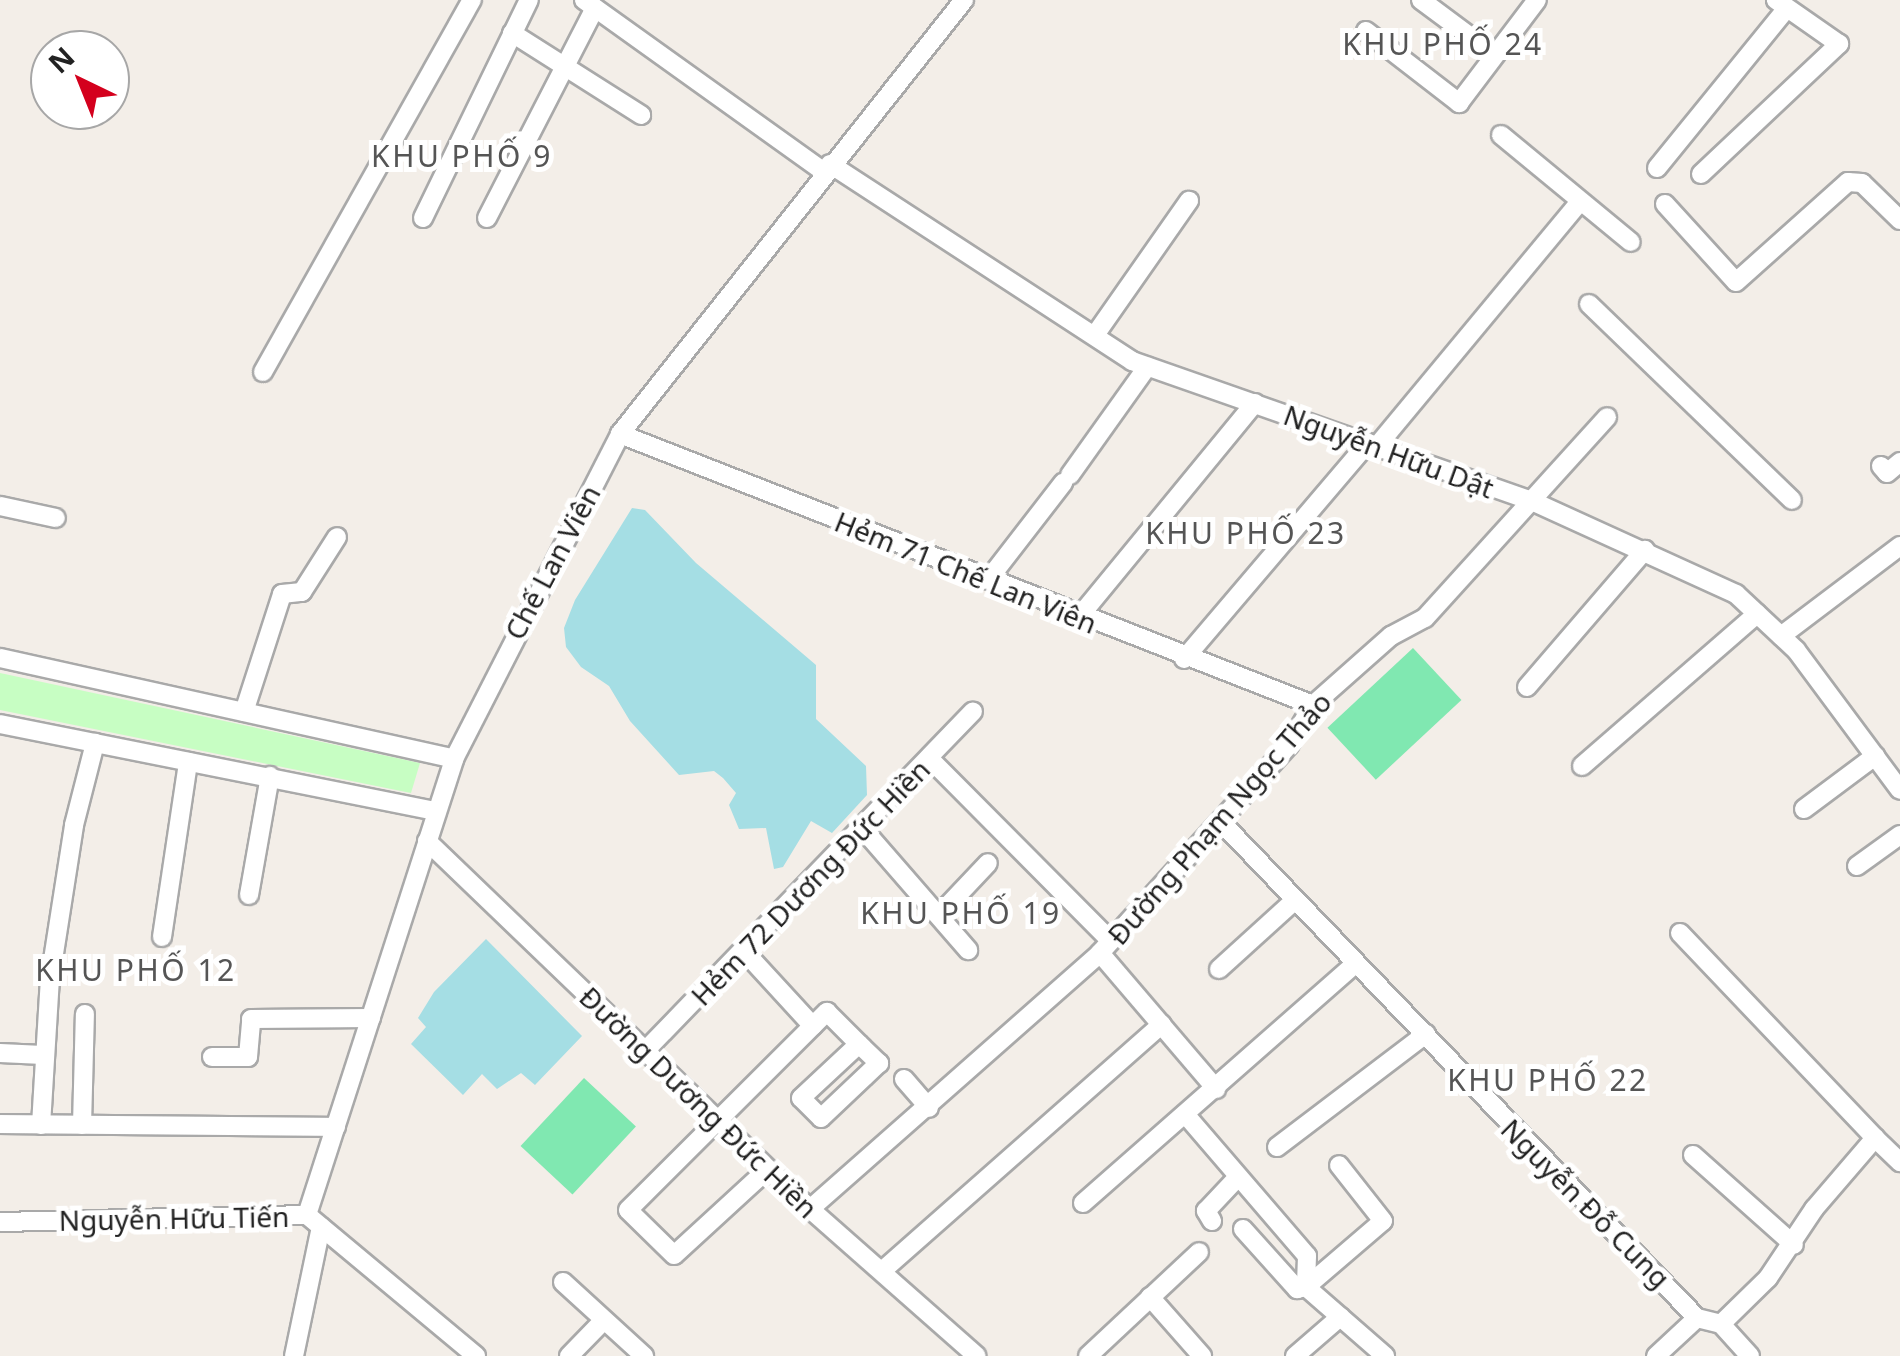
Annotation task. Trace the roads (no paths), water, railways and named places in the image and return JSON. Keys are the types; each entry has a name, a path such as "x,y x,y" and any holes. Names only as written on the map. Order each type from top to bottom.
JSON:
{"street":[{"path":"263,372 472,0"},
{"path":"423,218 529,0"},
{"name":"Chế Lan Viên","path":"294,1356 314,1221 336,1127 454,758 620,434 827,168 964,0"},
{"path":"1422,0 1496,55"},
{"path":"1366,31 1459,102 1530,2"},
{"path":"487,218 566,64 590,4"},
{"name":"Nguyễn Hữu Dật","path":"590,4 827,168 1148,367 1534,502 1736,594 1781,636 1900,790"},
{"path":"1657,168 1781,4 1840,44 1701,174"},
{"path":"512,32 641,115"},
{"path":"1501,135 1630,242"},
{"path":"1665,204 1736,282 1848,182 1862,183 1900,220"},
{"path":"1095,336 1189,201"},
{"path":"1184,659 1579,202"},
{"path":"1588,304 1792,500"},
{"path":"988,580 1148,367"},
{"path":"1079,617 1255,403"},
{"name":"Đường Phạm Ngọc Thảo","path":"810,1210 929,1108 1105,946 1289,746 1313,705 1391,636 1425,618 1607,418"},
{"name":"Hẻm 71 Chế Lan Viên","path":"620,434 1184,659 1313,705"},
{"path":"1880,466 1886,473 1900,462"},
{"path":"0,506 56,518"},
{"path":"244,712 282,594 302,592 337,537"},
{"path":"1781,636 1900,546"},
{"path":"1527,686 1646,550"},
{"path":"1582,766 1757,614"},
{"path":"0,658 454,758"},
{"name":"Hẻm 72 Dương Đức Hiền","path":"645,1051 973,711"},
{"path":"0,724 436,811"},
{"path":"40,1125 43,1055 74,825 95,743"},
{"path":"1804,809 1874,756"},
{"path":"930,759 1105,946 1216,1089"},
{"path":"162,937 188,762"},
{"path":"249,895 270,776"},
{"name":"Nguyễn Đỗ Cung","path":"1221,822 1697,1318"},
{"path":"862,828 968,950"},
{"path":"1858,866 1900,835"},
{"name":"Đường Dương Đức Hiền","path":"426,841 810,1210 977,1356"},
{"path":"939,915 988,863"},
{"path":"1219,969 1295,900"},
{"path":"1680,933 1900,1162"},
{"path":"743,950 813,1026"},
{"path":"1083,1203 1355,964"},
{"path":"768,1169 674,1255 628,1210 827,1012 859,1044"},
{"path":"82,1125 85,1014"},
{"path":"212,1057 248,1057 251,1019 371,1018"},
{"path":"882,1272 1162,1024"},
{"path":"1277,1147 1426,1034"},
{"path":"0,1054 43,1055"},
{"path":"904,1078 929,1108"},
{"path":"1185,1114 1307,1256 1306,1287"},
{"path":"0,1124 336,1127"},
{"path":"1720,1324 1794,1245 1814,1209 1876,1138"},
{"path":"1693,1155 1794,1245"},
{"path":"1243,1229 1297,1289 1306,1287 1383,1221 1339,1166"},
{"path":"1212,1221 1206,1211 1238,1177"},
{"name":"Nguyễn Hữu Tiến","path":"0,1222 314,1221 476,1356"},
{"path":"1088,1356 1199,1252"},
{"path":"563,1282 644,1356"},
{"path":"1306,1287 1385,1356"},
{"path":"1150,1297 1202,1356"},
{"path":"1295,1356 1340,1317"},
{"path":"1656,1356 1697,1318 1720,1324 1750,1356"},
{"path":"568,1356 603,1321"}],"water":[{"path":"632,508 645,510 696,563 816,665 816,719 866,766 867,795 832,833 811,821 783,867 774,869 766,828 739,829 729,805 736,793 723,778 714,771 679,775 630,721 609,686 581,667 566,647 564,628 575,600"},
{"path":"486,939 582,1036 535,1085 521,1073 497,1089 482,1074 463,1095 411,1044 426,1027 418,1018 434,992"}],"district":[{"name":"KHU PHỐ 24","path":"1443,44"},
{"name":"KHU PHỐ 9","path":"462,156"},
{"name":"KHU PHỐ 23","path":"1246,533"},
{"name":"KHU PHỐ 19","path":"961,913"},
{"name":"KHU PHỐ 12","path":"136,970"},
{"name":"KHU PHỐ 22","path":"1548,1080"}]}
